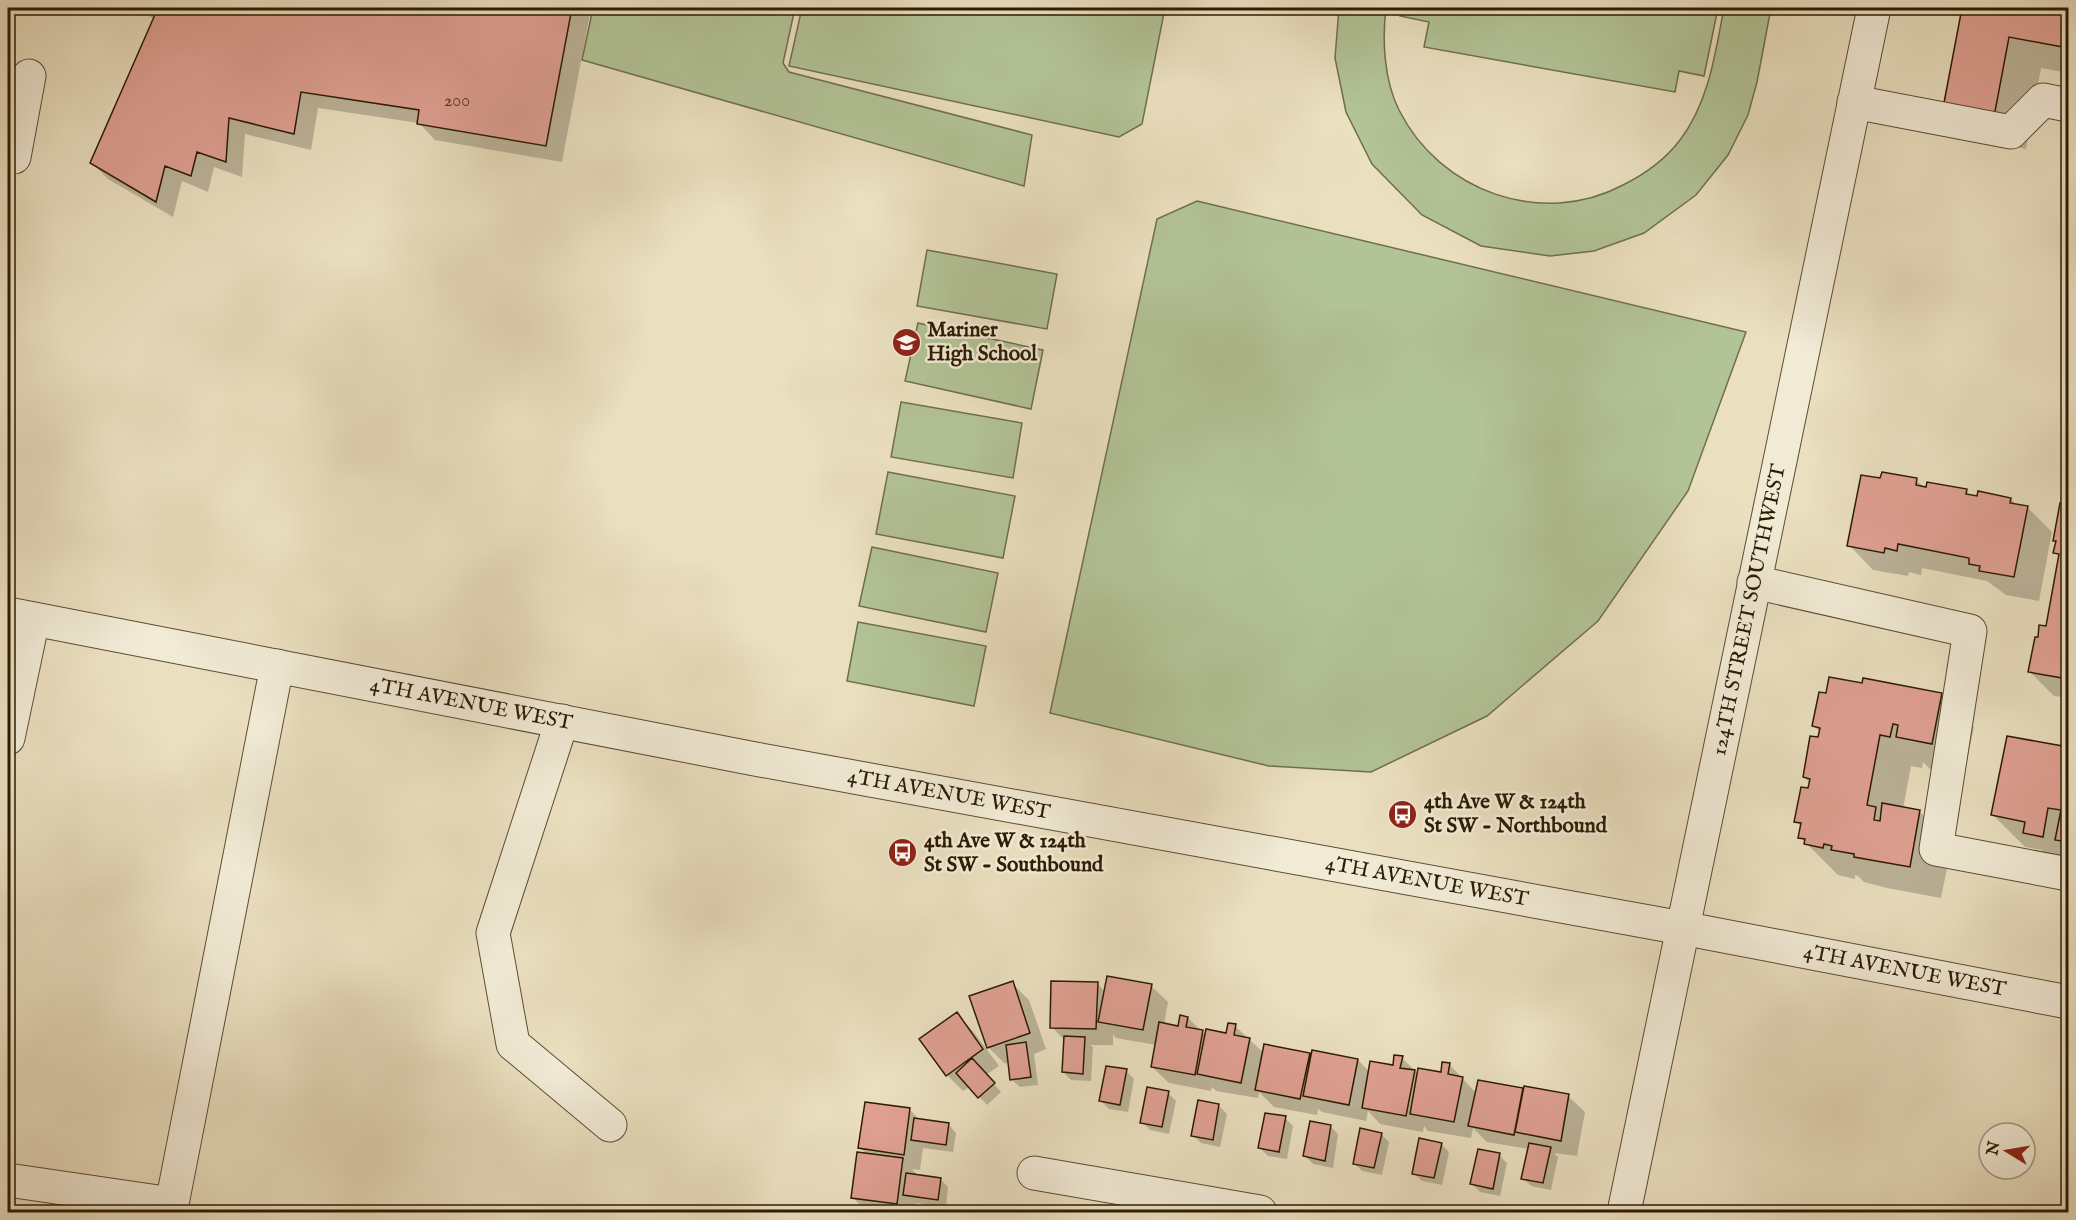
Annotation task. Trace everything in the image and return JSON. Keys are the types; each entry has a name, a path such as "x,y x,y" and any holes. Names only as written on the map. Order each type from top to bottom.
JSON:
{"street":[{"name":"124TH STREET SOUTHWEST","path":"1624,1212 1874,8"},
{"path":"14,157 29,76"},
{"path":"1854,102 2011,132 2043,100 2068,105"},
{"path":"1754,582 1970,631 1936,849 2068,874"},
{"path":"8,738 20,617"},
{"name":"4TH AVENUE WEST","path":"20,617 562,722 1682,928 2068,1002"},
{"path":"8,1180 62,1201 172,1204 277,666"},
{"path":"562,722 493,933 513,1044 610,1125"},
{"path":"1034,1173 1260,1212"}],"green space":[{"path":"593,8 795,8 783,63 789,72 1032,135 1024,186 582,60"},
{"path":"802,8 1165,8 1142,124 1119,137 789,66"},
{"path":"1339,8 1386,8 1385,60 1394,98 1417,139 1440,162 1467,181 1496,194 1527,202 1560,203 1592,197 1623,185 1661,160 1680,140 1698,110 1710,77 1724,8 1771,8 1757,82 1748,115 1728,155 1696,195 1644,233 1594,251 1550,256 1481,246 1422,215 1372,164 1346,112 1335,58"},
{"path":"1402,8 1718,8 1704,76 1679,71 1675,92 1424,47 1429,22 1400,16"},
{"path":"1197,201 1746,332 1688,491 1598,621 1487,716 1371,772 1269,766 1050,713 1157,219"},
{"path":"927,250 1057,274 1047,329 917,306"},
{"path":"918,323 1043,350 1031,409 905,381"},
{"path":"901,402 1022,423 1013,478 891,457"},
{"path":"888,472 1015,496 1003,558 876,534"},
{"path":"872,547 998,573 986,632 859,606"},
{"path":"858,622 986,646 974,706 847,681"}],"building":[{"path":"150,8 572,8 546,146 417,124 419,110 301,92 294,134 229,118 226,162 197,152 191,176 165,166 156,202 90,163 157,10"},
{"path":"1962,8 2068,8 2068,48 2009,37 1994,117 1943,108"},
{"path":"1882,472 1917,478 1916,485 1926,487 1927,482 1967,489 1966,494 1977,496 1978,491 2011,498 2010,503 2028,506 2014,577 1979,571 1980,566 1969,564 1969,558 1898,544 1897,551 1885,548 1884,553 1847,546 1861,475 1880,478"},
{"path":"2060,503 2068,505 2068,679 2028,672 2039,625 2046,626 2059,554 2053,553 2056,541 2053,541"},
{"path":"1829,677 1862,683 1863,678 1942,693 1932,744 1896,737 1898,725 1893,724 1890,737 1880,735 1867,805 1876,807 1874,820 1880,821 1882,803 1920,810 1910,867 1854,857 1854,854 1831,850 1832,846 1824,844 1823,848 1804,844 1805,839 1798,838 1801,823 1794,822 1801,787 1808,788 1810,779 1803,777 1810,736 1818,737 1820,728 1812,726 1819,692 1826,693"},
{"path":"2007,736 2068,747 2068,842 2055,840 2061,810 2048,808 2043,837 2023,833 2025,822 1991,815"},
{"path":"1107,976 1152,984 1143,1030 1098,1022"},
{"path":"1013,981 1030,1033 987,1048 969,996"},
{"path":"1051,981 1098,982 1096,1029 1050,1028"},
{"path":"957,1012 983,1049 946,1076 919,1039"},
{"path":"1180,1015 1188,1017 1186,1027 1203,1030 1195,1075 1151,1067 1159,1022 1178,1026"},
{"path":"1228,1023 1236,1024 1234,1035 1250,1038 1241,1083 1197,1074 1206,1029 1226,1033"},
{"path":"1064,1036 1085,1037 1083,1074 1062,1072"},
{"path":"1026,1042 1031,1077 1010,1080 1006,1045"},
{"path":"1264,1044 1310,1053 1300,1099 1255,1090"},
{"path":"1312,1050 1358,1059 1349,1105 1303,1096"},
{"path":"1394,1055 1403,1056 1400,1068 1415,1070 1406,1116 1362,1108 1370,1061 1393,1065"},
{"path":"972,1058 995,1083 978,1098 956,1073"},
{"path":"1442,1062 1450,1063 1448,1074 1463,1077 1454,1122 1410,1114 1418,1068 1441,1072"},
{"path":"1106,1066 1127,1069 1120,1105 1099,1101"},
{"path":"1478,1080 1523,1088 1514,1135 1468,1126"},
{"path":"1524,1086 1569,1094 1561,1141 1515,1132"},
{"path":"1147,1087 1169,1091 1162,1127 1140,1123"},
{"path":"1198,1100 1219,1104 1213,1140 1191,1136"},
{"path":"865,1102 910,1108 904,1155 858,1148"},
{"path":"1265,1113 1286,1116 1279,1152 1258,1148"},
{"path":"914,1118 949,1123 946,1145 911,1140"},
{"path":"1310,1121 1331,1125 1325,1161 1303,1156"},
{"path":"1360,1128 1382,1133 1374,1168 1353,1164"},
{"path":"1419,1138 1442,1143 1434,1178 1412,1174"},
{"path":"1529,1143 1551,1147 1543,1183 1521,1179"},
{"path":"1478,1149 1500,1153 1493,1189 1470,1184"},
{"path":"857,1152 903,1158 897,1204 851,1198"},
{"path":"906,1173 941,1178 938,1200 903,1195"}],"place":[{"name":"Mariner High School","path":"906,342"},
{"name":"4th Ave W & 124th St SW - Northbound","path":"1403,814"},
{"name":"4th Ave W & 124th St SW - Southbound","path":"903,853"}]}
